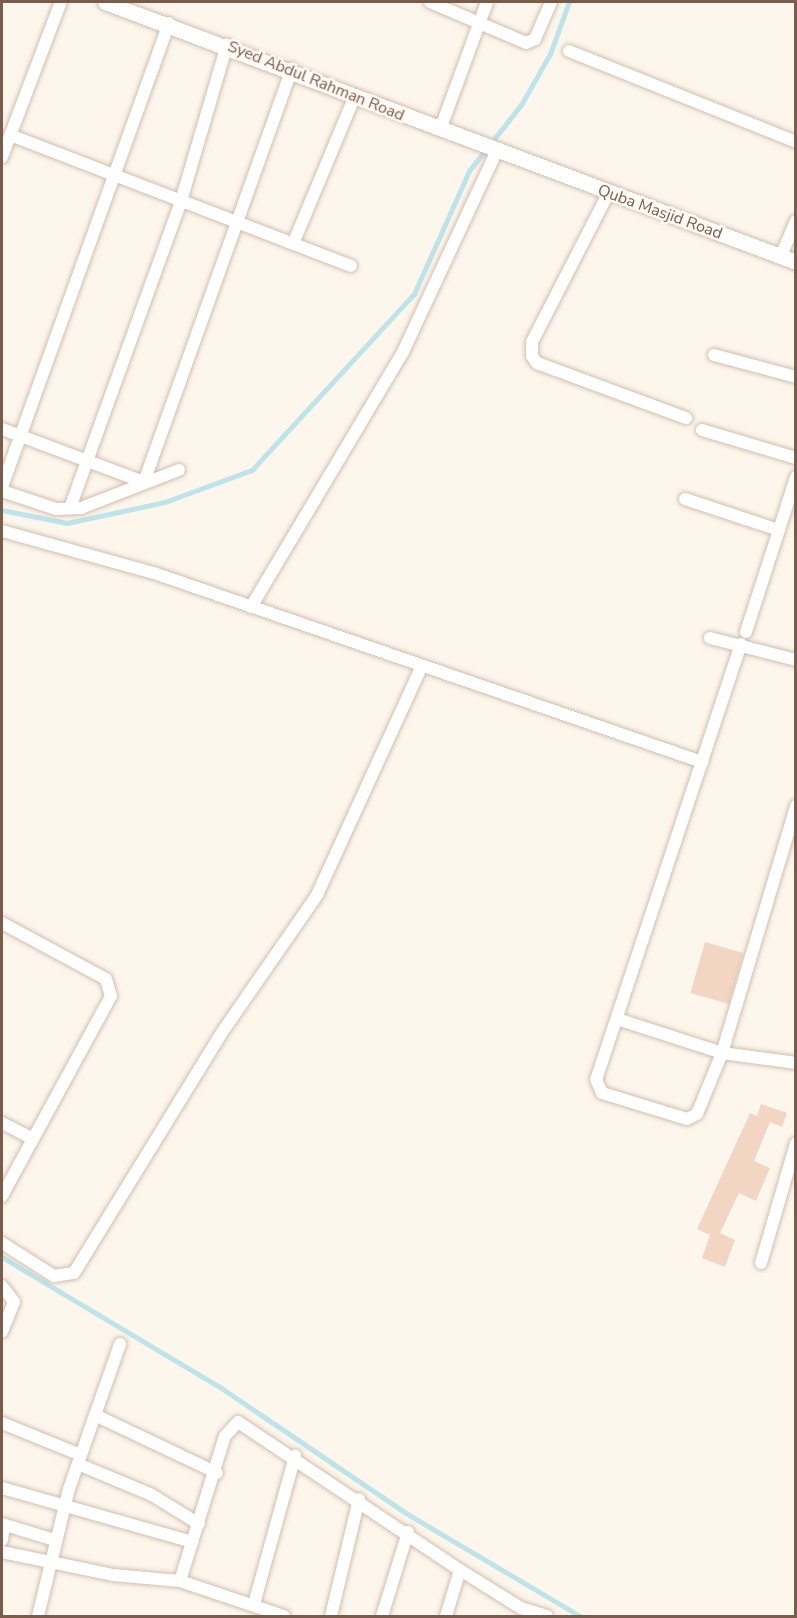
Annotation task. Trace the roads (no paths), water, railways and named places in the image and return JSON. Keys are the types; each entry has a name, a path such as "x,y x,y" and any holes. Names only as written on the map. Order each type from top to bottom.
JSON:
{"street":[{"path":"2,157 61,2"},
{"name":"Syed Abdul Rahman Road","path":"105,2 169,23 292,69 440,130 526,161"},
{"path":"430,2 478,26 530,42 551,2"},
{"path":"440,130 487,2"},
{"path":"169,23 117,176 2,489 32,503 70,508 121,497 144,482 179,470"},
{"path":"70,508 181,201 227,45"},
{"path":"569,51 795,142"},
{"path":"144,482 292,69"},
{"path":"293,244 355,96"},
{"path":"10,135 351,266"},
{"path":"251,607 404,352 497,150"},
{"name":"Quba Masjid Road","path":"526,161 608,194 788,259"},
{"path":"608,194 532,342 532,356 537,363 686,418"},
{"path":"788,259 795,221"},
{"path":"714,355 795,378"},
{"path":"2,429 144,482"},
{"path":"702,430 795,458"},
{"path":"795,477 596,1079 602,1093 692,1118 722,1053 795,806"},
{"path":"685,499 778,530"},
{"path":"3,534 251,607 702,762"},
{"path":"710,638 743,638 795,660"},
{"path":"2,1243 54,1276 74,1273 223,1031 317,895 422,666"},
{"path":"2,923 106,979 110,989 110,1002 2,1196"},
{"path":"617,1019 722,1053 795,1063"},
{"path":"2,1123 33,1139"},
{"path":"761,1263 795,1143"},
{"path":"2,1286 14,1302 2,1332"},
{"path":"38,1617 49,1561 64,1506 120,1344"},
{"path":"95,1415 217,1473"},
{"path":"180,1581 217,1473 225,1436 238,1422 295,1456 408,1532 519,1612 547,1617"},
{"path":"2,1423 152,1495 199,1524"},
{"path":"254,1604 295,1456"},
{"path":"2,1488 193,1542"},
{"path":"331,1617 359,1499"},
{"path":"2,1540 3,1525 55,1540"},
{"path":"382,1617 408,1532"},
{"path":"2,1552 180,1581 254,1604 284,1617"},
{"path":"446,1617 460,1570"}],"waterway":[{"path":"2,510 67,523 165,502 252,470 414,294 469,171 521,105 550,54 569,2"},
{"path":"2,1257 223,1389 406,1513 580,1616"}]}
